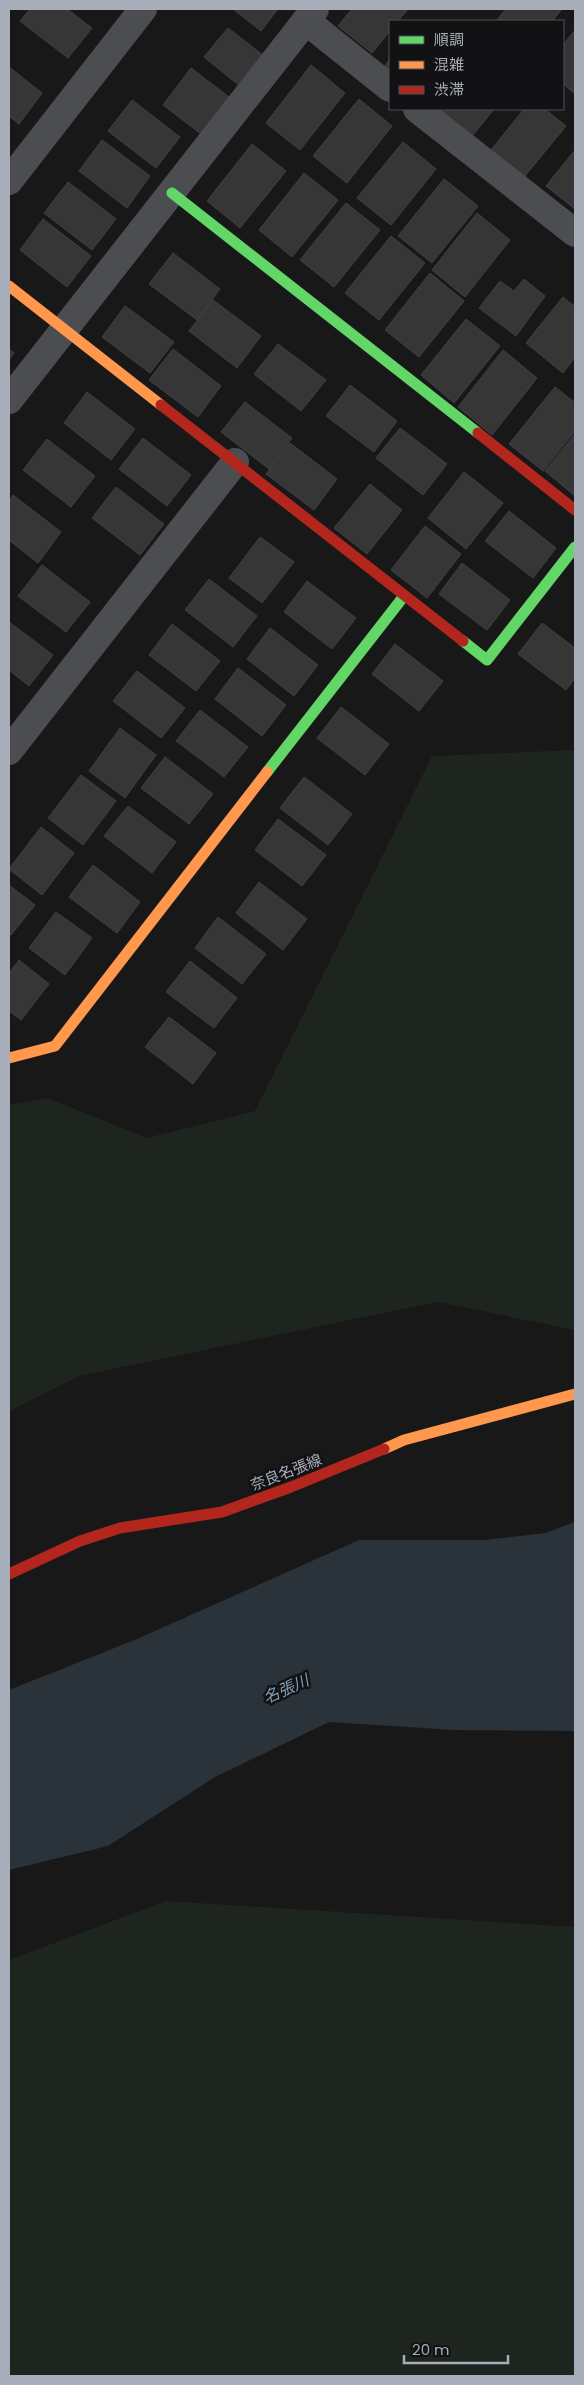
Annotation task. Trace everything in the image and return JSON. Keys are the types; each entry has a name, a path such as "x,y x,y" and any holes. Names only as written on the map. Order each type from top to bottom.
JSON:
{"street":[{"path":"9,180 143,9"},
{"path":"9,400 310,15 389,87"},
{"path":"418,110 575,233"},
{"path":"172,193 575,510"},
{"path":"9,286 486,660 575,547"},
{"path":"9,751 235,462"},
{"path":"9,1058 55,1046 404,596"},
{"name":"奈良名張線","path":"9,1574 80,1541 120,1528 222,1512 292,1487 404,1440 575,1394"}],"shaded area":[{"path":"575,750 575,1330 437,1302 79,1376 9,1411 9,1105 48,1098 146,1138 255,1111 432,756"},
{"path":"166,1901 575,1927 575,2376 9,2376 9,1960"}],"water":[{"name":"名張川","path":"575,1522 575,1731 455,1730 329,1722 215,1777 108,1846 9,1870 9,1690 137,1639 359,1540 484,1540 546,1533"}],"building":[{"path":"30,9 67,9 92,28 68,58 20,21"},
{"path":"233,9 278,9 261,31"},
{"path":"352,9 408,9 399,20 389,20 389,32 372,53 338,26"},
{"path":"506,9 562,9 553,20 497,20"},
{"path":"228,28 264,56 240,86 204,57"},
{"path":"575,30 575,94 564,85 564,44"},
{"path":"389,60 389,83 378,75"},
{"path":"311,65 345,93 300,150 266,123"},
{"path":"9,67 42,93 19,124 9,116"},
{"path":"191,68 233,100 205,137 163,105"},
{"path":"359,99 392,126 347,183 313,156"},
{"path":"132,100 180,137 156,168 108,131"},
{"path":"439,110 493,110 464,146"},
{"path":"523,110 546,110 566,126 520,182 487,155"},
{"path":"102,140 150,176 127,208 79,171"},
{"path":"403,142 436,169 391,225 357,198"},
{"path":"252,144 286,171 240,228 207,201"},
{"path":"575,150 575,209 546,186"},
{"path":"304,173 338,200 292,257 259,230"},
{"path":"444,179 478,206 432,263 398,236"},
{"path":"68,182 116,219 92,250 44,213"},
{"path":"346,203 380,230 334,287 300,260"},
{"path":"477,213 510,240 465,297 432,270"},
{"path":"43,219 91,256 67,287 20,250"},
{"path":"391,236 425,263 379,320 345,293"},
{"path":"173,253 220,289 197,320 149,284"},
{"path":"430,273 464,301 419,357 385,330"},
{"path":"524,279 545,296 516,336 479,308 500,281 514,291"},
{"path":"563,297 575,307 575,357 563,373 526,343"},
{"path":"213,300 261,336 237,368 189,331"},
{"path":"125,306 174,342 150,373 102,337"},
{"path":"466,319 500,346 454,403 421,375"},
{"path":"278,344 326,380 301,411 254,374"},
{"path":"9,349 14,353 9,360"},
{"path":"173,349 221,386 198,417 149,380"},
{"path":"503,350 537,378 492,435 458,407"},
{"path":"350,385 397,421 374,452 326,416"},
{"path":"555,387 575,403 575,431 543,471 509,444"},
{"path":"87,392 135,429 111,460 64,423"},
{"path":"245,402 292,438 269,469 221,432"},
{"path":"400,428 447,464 423,495 376,458"},
{"path":"575,434 575,496 545,471"},
{"path":"143,438 191,475 167,506 119,469"},
{"path":"47,439 95,476 71,507 23,470"},
{"path":"290,443 337,479 314,510 266,474"},
{"path":"464,472 503,503 466,549 428,518"},
{"path":"370,484 402,510 367,554 334,528"},
{"path":"116,487 164,524 140,555 92,518"},
{"path":"13,495 61,532 38,563 9,540 9,501"},
{"path":"509,511 556,548 533,578 485,541"},
{"path":"425,526 461,554 427,598 391,570"},
{"path":"260,537 294,562 262,603 229,578"},
{"path":"462,563 510,600 487,630 439,594"},
{"path":"42,565 90,602 66,632 18,596"},
{"path":"209,579 257,616 233,647 185,610"},
{"path":"307,581 356,618 332,649 284,612"},
{"path":"9,622 53,655 29,686 9,670"},
{"path":"542,623 575,648 575,678 566,690 518,654"},
{"path":"172,624 220,661 196,691 149,655"},
{"path":"270,628 318,665 294,696 247,659"},
{"path":"395,644 443,681 419,711 372,674"},
{"path":"238,668 286,705 262,736 215,699"},
{"path":"137,671 185,708 161,738 113,701"},
{"path":"341,707 389,744 365,775 317,738"},
{"path":"200,710 248,747 224,777 176,741"},
{"path":"120,728 156,755 125,798 89,771"},
{"path":"165,757 213,794 189,824 141,788"},
{"path":"81,775 116,801 83,845 48,818"},
{"path":"304,777 352,814 328,845 280,808"},
{"path":"128,806 176,842 152,873 104,836"},
{"path":"278,819 326,855 302,886 255,850"},
{"path":"41,827 74,853 42,895 9,869"},
{"path":"93,865 140,902 117,933 69,897"},
{"path":"259,882 307,919 283,950 236,913"},
{"path":"9,885 35,905 11,935 9,934"},
{"path":"56,912 92,938 65,975 29,948"},
{"path":"218,917 266,954 242,984 195,948"},
{"path":"19,960 49,984 21,1020 9,1011 9,973"},
{"path":"190,961 237,998 214,1028 166,992"},
{"path":"169,1017 216,1053 193,1084 145,1047"}],"traffic: fast":[{"path":"172,193 478,433"},
{"path":"463,641 487,660 575,547"},
{"path":"267,772 404,596"}],"traffic: slow":[{"path":"9,286 161,405"},
{"path":"9,1058 55,1046 267,772"},
{"path":"384,1449 404,1440 575,1394"}],"traffic: jam":[{"path":"161,405 463,641"},
{"path":"478,433 575,510"},
{"path":"9,1574 80,1541 120,1528 222,1512 291,1487 384,1449"}]}
